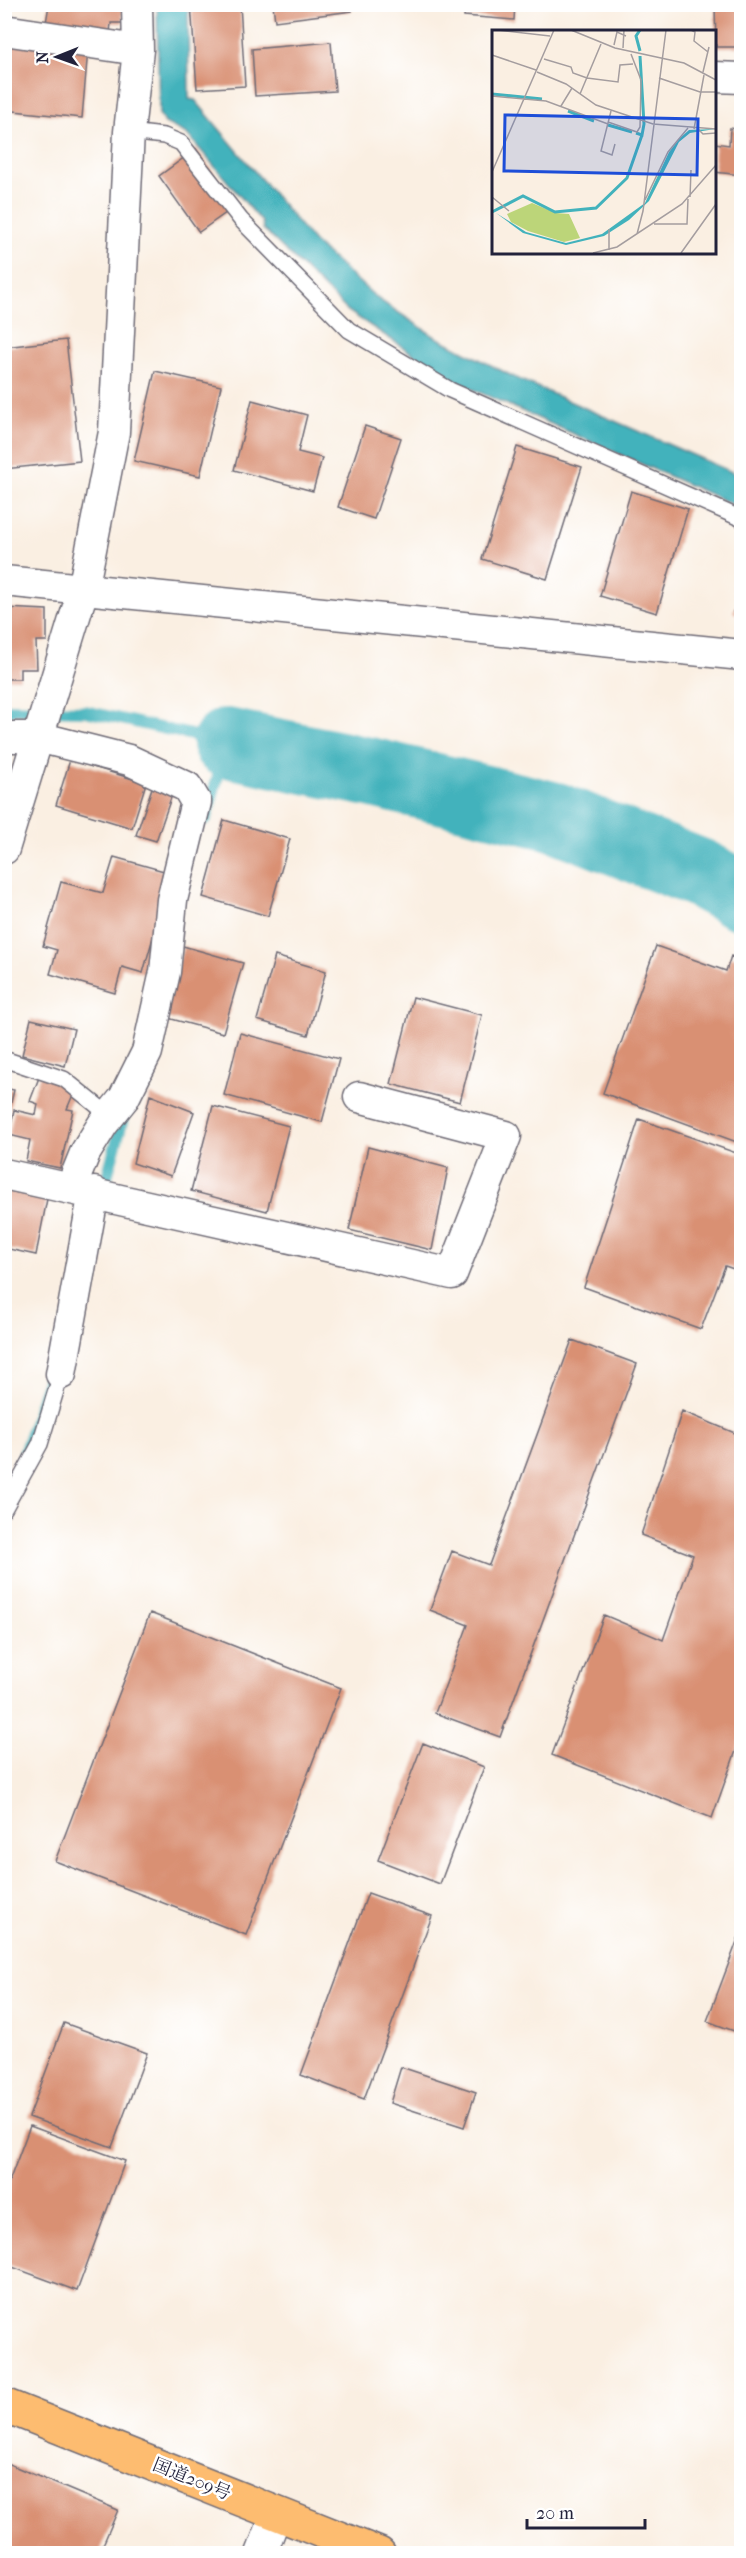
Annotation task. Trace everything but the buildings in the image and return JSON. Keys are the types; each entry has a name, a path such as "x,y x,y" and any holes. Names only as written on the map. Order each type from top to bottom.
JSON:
{"highway":[{"name":"国道209号","path":"4,2405 379,2553"}],"street":[{"path":"4,849 83,590 114,432 129,132 138,50 137,4"},
{"path":"4,30 138,50"},
{"path":"716,77 741,78"},
{"path":"4,581 741,655"},
{"path":"4,737 38,736 129,760 188,787 196,802 172,900 165,972 147,1052 124,1098 85,1153 83,1190 61,1374"},
{"path":"4,1174 452,1274 506,1136 359,1097"},
{"path":"261,2553 277,2513"}],"lane":[{"path":"129,132 164,136 181,143 241,220 349,330 450,390 741,519"},
{"path":"4,1059 64,1079 110,1116"},
{"path":"4,1509 40,1444 61,1374"}],"water":[{"path":"157,5 188,5 189,99 195,100 314,242 378,299 434,336 516,378 741,476 741,508 454,381 348,311 263,229 262,222 187,134 165,123 159,114"}],"waterway":[{"path":"4,709 85,711 227,743 206,819"},
{"path":"227,743 374,773 556,817 699,873 742,896"},
{"path":"102,1195 125,1111"},
{"path":"17,1476 53,1364"}]}
